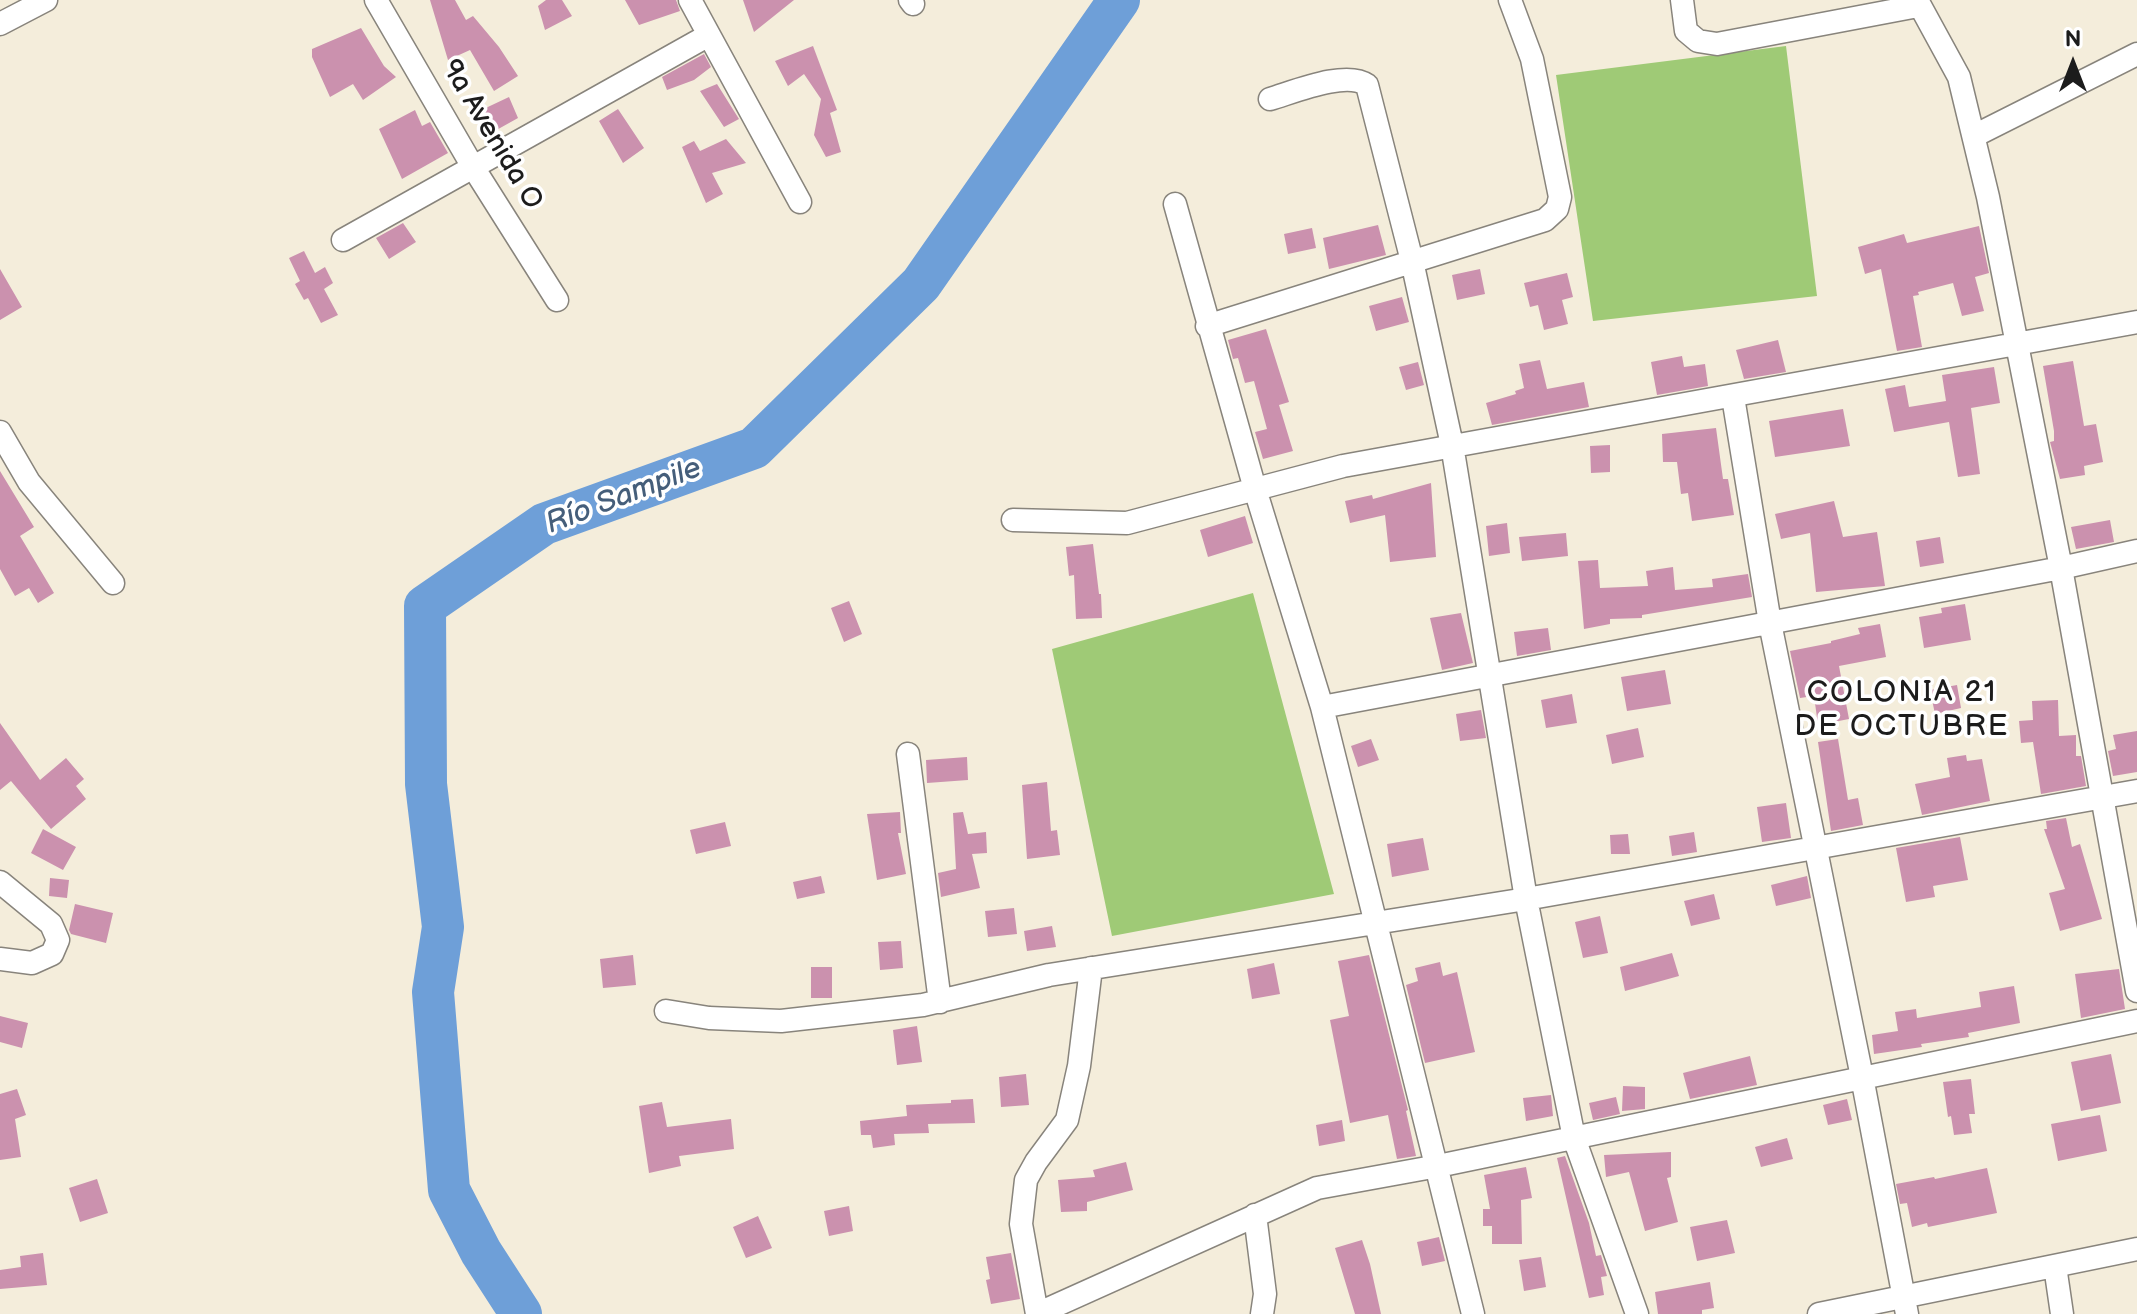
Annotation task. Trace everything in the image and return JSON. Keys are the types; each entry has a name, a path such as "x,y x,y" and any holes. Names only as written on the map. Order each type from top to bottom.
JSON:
{"street":[{"path":"0,24 46,0"},
{"name":"9a Avenida O","path":"376,0 473,167 557,300"},
{"path":"690,0 800,202"},
{"path":"1207,326 1545,220 1557,209 1560,197 1532,59 1510,0"},
{"path":"1682,0 1686,31 1698,41 1717,44 1918,3 1959,77 2019,345 2137,991"},
{"path":"343,240 709,35"},
{"path":"1974,136 2137,54"},
{"path":"1270,99 1344,78 1358,78 1367,85 1412,261 1452,445 1526,899 1574,1138 1637,1314"},
{"path":"1175,204 1207,326 1322,707 1473,1314"},
{"path":"1013,520 1127,523 1343,466 2137,322"},
{"path":"1733,397 1770,623 1862,1077 1904,1306"},
{"path":"0,432 29,482 113,583"},
{"path":"1322,707 2061,568 2137,551"},
{"path":"908,754 940,1002"},
{"path":"666,1011 709,1018 781,1021 940,1002 1049,975 1526,899 2137,791"},
{"path":"0,882 51,924 58,940 52,954 32,963 0,959"},
{"path":"1091,968 1079,1066 1067,1120 1026,1180 1021,1224 1037,1314 1317,1188 1438,1166 2137,1021"},
{"path":"1255,1215 1265,1294 1262,1314"},
{"path":"1819,1314 1904,1306 2055,1266 2137,1249"},
{"path":"2055,1266 2062,1314"}],"green space":[{"path":"1786,46 1817,296 1593,321 1556,75"},
{"path":"1253,593 1334,894 1112,936 1052,649"}],"building":[{"path":"430,0 455,0 466,20 473,16 518,76 494,91 470,50 448,60"},
{"path":"546,0 562,0 572,16 545,30 538,6"},
{"path":"625,0 676,0 680,11 639,25"},
{"path":"743,0 794,0 754,32"},
{"path":"361,28 384,66 396,77 363,100 353,84 330,97 312,57 312,49"},
{"path":"813,46 837,110 830,113 841,152 826,157 814,135 821,99 804,74 788,86 775,61"},
{"path":"704,54 711,67 694,80 667,90 662,77"},
{"path":"717,84 739,119 724,127 700,91"},
{"path":"509,97 518,118 484,137 473,114"},
{"path":"618,109 644,148 623,163 599,121"},
{"path":"415,110 422,126 430,122 448,153 402,179 379,129"},
{"path":"726,139 746,163 712,173 723,194 706,203 682,147 694,141 700,151"},
{"path":"403,223 416,242 389,259 376,238"},
{"path":"1378,225 1386,255 1329,269 1323,238"},
{"path":"1979,226 1989,273 1975,277 1984,311 1962,316 1953,283 1918,292 1919,295 1913,296 1922,347 1897,351 1881,269 1865,274 1858,247 1904,234 1907,243"},
{"path":"1312,228 1316,248 1288,254 1284,234"},
{"path":"304,251 315,273 325,267 333,283 324,289 338,315 321,323 308,298 304,300 295,284 300,281 289,258"},
{"path":"0,269 22,307 0,320"},
{"path":"1480,269 1485,294 1457,300 1452,275"},
{"path":"1567,273 1573,297 1562,300 1568,324 1544,330 1538,305 1530,307 1524,283"},
{"path":"1402,297 1409,322 1376,331 1369,306"},
{"path":"1266,329 1289,402 1279,405 1293,451 1263,459 1255,432 1267,429 1254,381 1245,383 1238,358 1233,359 1228,340"},
{"path":"1778,340 1786,372 1744,379 1736,350"},
{"path":"1682,356 1684,367 1705,364 1708,386 1657,395 1651,362"},
{"path":"1540,360 1547,389 1584,382 1589,407 1492,425 1486,403 1516,394 1515,391 1524,388 1519,364"},
{"path":"2073,361 2084,426 2096,424 2103,462 2084,466 2085,475 2060,479 2050,442 2054,441 2054,431 2043,366"},
{"path":"1418,362 1424,385 1406,390 1399,367"},
{"path":"1994,367 2000,403 1971,408 1980,474 1958,477 1949,422 1894,432 1885,389 1905,385 1909,407 1946,401 1942,375"},
{"path":"1843,409 1850,446 1775,457 1769,421"},
{"path":"1716,428 1723,479 1728,479 1734,515 1692,521 1688,493 1681,494 1677,462 1663,462 1662,434"},
{"path":"1610,445 1610,472 1591,473 1590,446"},
{"path":"0,471 34,527 20,536 54,593 38,603 29,588 15,596 0,569"},
{"path":"1431,483 1436,557 1390,562 1385,515 1350,523 1345,501 1372,495 1373,499"},
{"path":"1834,501 1843,537 1877,532 1885,586 1816,592 1810,533 1781,539 1775,514"},
{"path":"1245,516 1253,543 1208,557 1200,530"},
{"path":"2110,520 2114,542 2076,549 2071,527"},
{"path":"1507,523 1510,553 1489,556 1486,526"},
{"path":"1566,533 1568,556 1522,561 1519,537"},
{"path":"1940,537 1944,563 1920,567 1916,541"},
{"path":"1093,544 1102,618 1076,619 1074,575 1069,576 1066,547"},
{"path":"1598,560 1600,588 1648,586 1646,571 1673,567 1675,590 1713,587 1712,579 1748,574 1752,597 1642,615 1642,618 1610,619 1610,624 1584,629 1578,561"},
{"path":"849,601 862,634 844,642 831,608"},
{"path":"1965,604 1971,640 1924,648 1919,617 1942,613 1941,608"},
{"path":"1461,613 1473,663 1442,670 1430,618"},
{"path":"1880,624 1886,657 1839,666 1849,719 1818,725 1814,696 1800,698 1790,651 1831,643 1860,634 1858,628"},
{"path":"1548,628 1551,650 1517,656 1514,632"},
{"path":"1665,670 1671,704 1627,711 1621,677"},
{"path":"1957,685 1961,708 1935,714 1930,690"},
{"path":"1572,694 1577,723 1546,728 1541,700"},
{"path":"2058,700 2059,736 2076,735 2076,756 2081,756 2086,786 2041,794 2033,742 2021,743 2019,721 2033,720 2032,701"},
{"path":"1481,710 1486,738 1460,741 1456,714"},
{"path":"0,723 40,780 66,758 84,779 76,786 86,799 51,829 11,781 0,790"},
{"path":"1638,728 1644,757 1612,764 1606,735"},
{"path":"2137,731 2137,772 2113,776 2108,751 2116,749 2113,735"},
{"path":"1371,739 1379,760 1358,767 1351,746"},
{"path":"1838,739 1848,800 1858,798 1863,825 1831,831 1818,742"},
{"path":"1966,755 1967,761 1982,759 1990,801 1922,815 1915,784 1950,777 1947,758"},
{"path":"967,757 968,780 927,783 926,760"},
{"path":"1047,782 1051,831 1057,830 1060,855 1027,859 1022,785"},
{"path":"1786,803 1791,838 1762,842 1757,807"},
{"path":"900,812 901,833 898,833 906,874 877,880 867,814"},
{"path":"963,812 968,834 986,832 987,853 972,854 980,888 941,897 938,873 956,869 953,813"},
{"path":"2066,818 2072,847 2080,844 2102,919 2060,931 2049,893 2065,889 2044,829 2047,829 2046,821"},
{"path":"725,822 731,846 696,854 690,830"},
{"path":"43,829 76,847 63,870 31,853"},
{"path":"1694,832 1697,852 1672,856 1669,836"},
{"path":"1628,834 1630,854 1611,854 1610,835"},
{"path":"1960,837 1968,880 1933,886 1935,897 1906,902 1896,848"},
{"path":"1423,838 1429,870 1392,877 1387,844"},
{"path":"821,876 825,893 797,899 793,882"},
{"path":"1807,876 1811,898 1776,906 1771,885"},
{"path":"50,878 69,880 67,898 49,896"},
{"path":"1714,894 1720,919 1691,926 1684,901"},
{"path":"75,904 113,913 106,943 71,934 69,930"},
{"path":"1014,908 1017,934 988,937 985,911"},
{"path":"1600,916 1608,953 1583,958 1575,922"},
{"path":"1052,926 1056,947 1027,951 1024,931"},
{"path":"901,941 903,968 880,970 878,942"},
{"path":"1672,953 1679,976 1625,991 1620,967"},
{"path":"633,955 636,985 603,988 600,959"},
{"path":"1369,955 1408,1110 1416,1156 1397,1159 1388,1115 1350,1123 1330,1020 1349,1016 1338,961"},
{"path":"1440,962 1443,976 1457,972 1475,1052 1425,1063 1406,985 1418,981 1415,968"},
{"path":"1274,963 1280,994 1252,999 1247,969"},
{"path":"811,967 832,967 832,998 811,998"},
{"path":"2119,969 2125,1009 2081,1018 2075,974"},
{"path":"2014,986 2020,1023 1968,1033 1969,1037 1921,1044 1922,1047 1874,1054 1872,1035 1898,1031 1895,1012 1916,1009 1917,1018 1981,1007 1979,992"},
{"path":"0,1016 28,1023 22,1048 0,1042"},
{"path":"917,1026 922,1062 897,1065 893,1030"},
{"path":"2111,1054 2121,1103 2081,1111 2071,1062"},
{"path":"1750,1056 1757,1085 1690,1099 1683,1073"},
{"path":"1026,1074 1029,1105 1001,1107 999,1077"},
{"path":"1971,1079 1975,1114 1969,1114 1972,1133 1954,1135 1943,1082"},
{"path":"1623,1086 1645,1087 1645,1109 1622,1111"},
{"path":"17,1089 26,1115 15,1119 21,1157 0,1160 0,1094"},
{"path":"1551,1095 1553,1116 1526,1121 1523,1098"},
{"path":"1616,1097 1620,1114 1593,1120 1589,1103"},
{"path":"973,1099 975,1123 928,1124 929,1133 894,1134 895,1145 873,1148 871,1135 861,1135 860,1121 907,1116 906,1105"},
{"path":"1847,1099 1852,1120 1828,1125 1823,1105"},
{"path":"662,1102 667,1127 731,1119 734,1149 679,1156 681,1166 649,1173 639,1106"},
{"path":"2100,1115 2107,1151 2058,1161 2051,1124"},
{"path":"1342,1120 1345,1141 1319,1146 1316,1125"},
{"path":"1787,1138 1793,1159 1761,1167 1755,1147"},
{"path":"1671,1152 1671,1177 1667,1178 1678,1222 1645,1231 1629,1172 1606,1177 1604,1155"},
{"path":"1565,1156 1589,1223 1596,1256 1601,1255 1607,1276 1601,1277 1604,1295 1589,1298 1557,1158"},
{"path":"1126,1162 1133,1190 1087,1202 1087,1211 1061,1212 1058,1180 1095,1177 1093,1170"},
{"path":"1526,1167 1532,1198 1521,1200 1522,1244 1492,1244 1492,1226 1483,1226 1483,1209 1490,1209 1484,1175"},
{"path":"1987,1168 1997,1213 1928,1227 1927,1223 1912,1227 1907,1203 1900,1204 1896,1184"},
{"path":"97,1179 108,1213 80,1222 69,1188"},
{"path":"849,1206 853,1231 829,1236 824,1211"},
{"path":"758,1216 772,1248 746,1258 733,1227"},
{"path":"1727,1220 1735,1253 1697,1261 1690,1227"},
{"path":"1439,1237 1445,1261 1422,1266 1417,1242"},
{"path":"1362,1240 1381,1314 1355,1314 1335,1248"},
{"path":"43,1253 47,1285 0,1289 0,1270 21,1267 20,1256"},
{"path":"1011,1253 1020,1299 991,1304 986,1280 990,1279 986,1257"},
{"path":"1541,1257 1546,1287 1524,1291 1519,1260"},
{"path":"1710,1282 1714,1308 1702,1310 1702,1314 1658,1314 1655,1292"}],"waterway":[{"name":"Río Sampile","path":"521,1314 481,1252 449,1190 433,992 443,927 426,784 425,606 544,524 754,448 921,284 1119,0"}],"district":[{"name":"COLONIA 21 DE OCTUBRE","path":"1902,710"}]}
